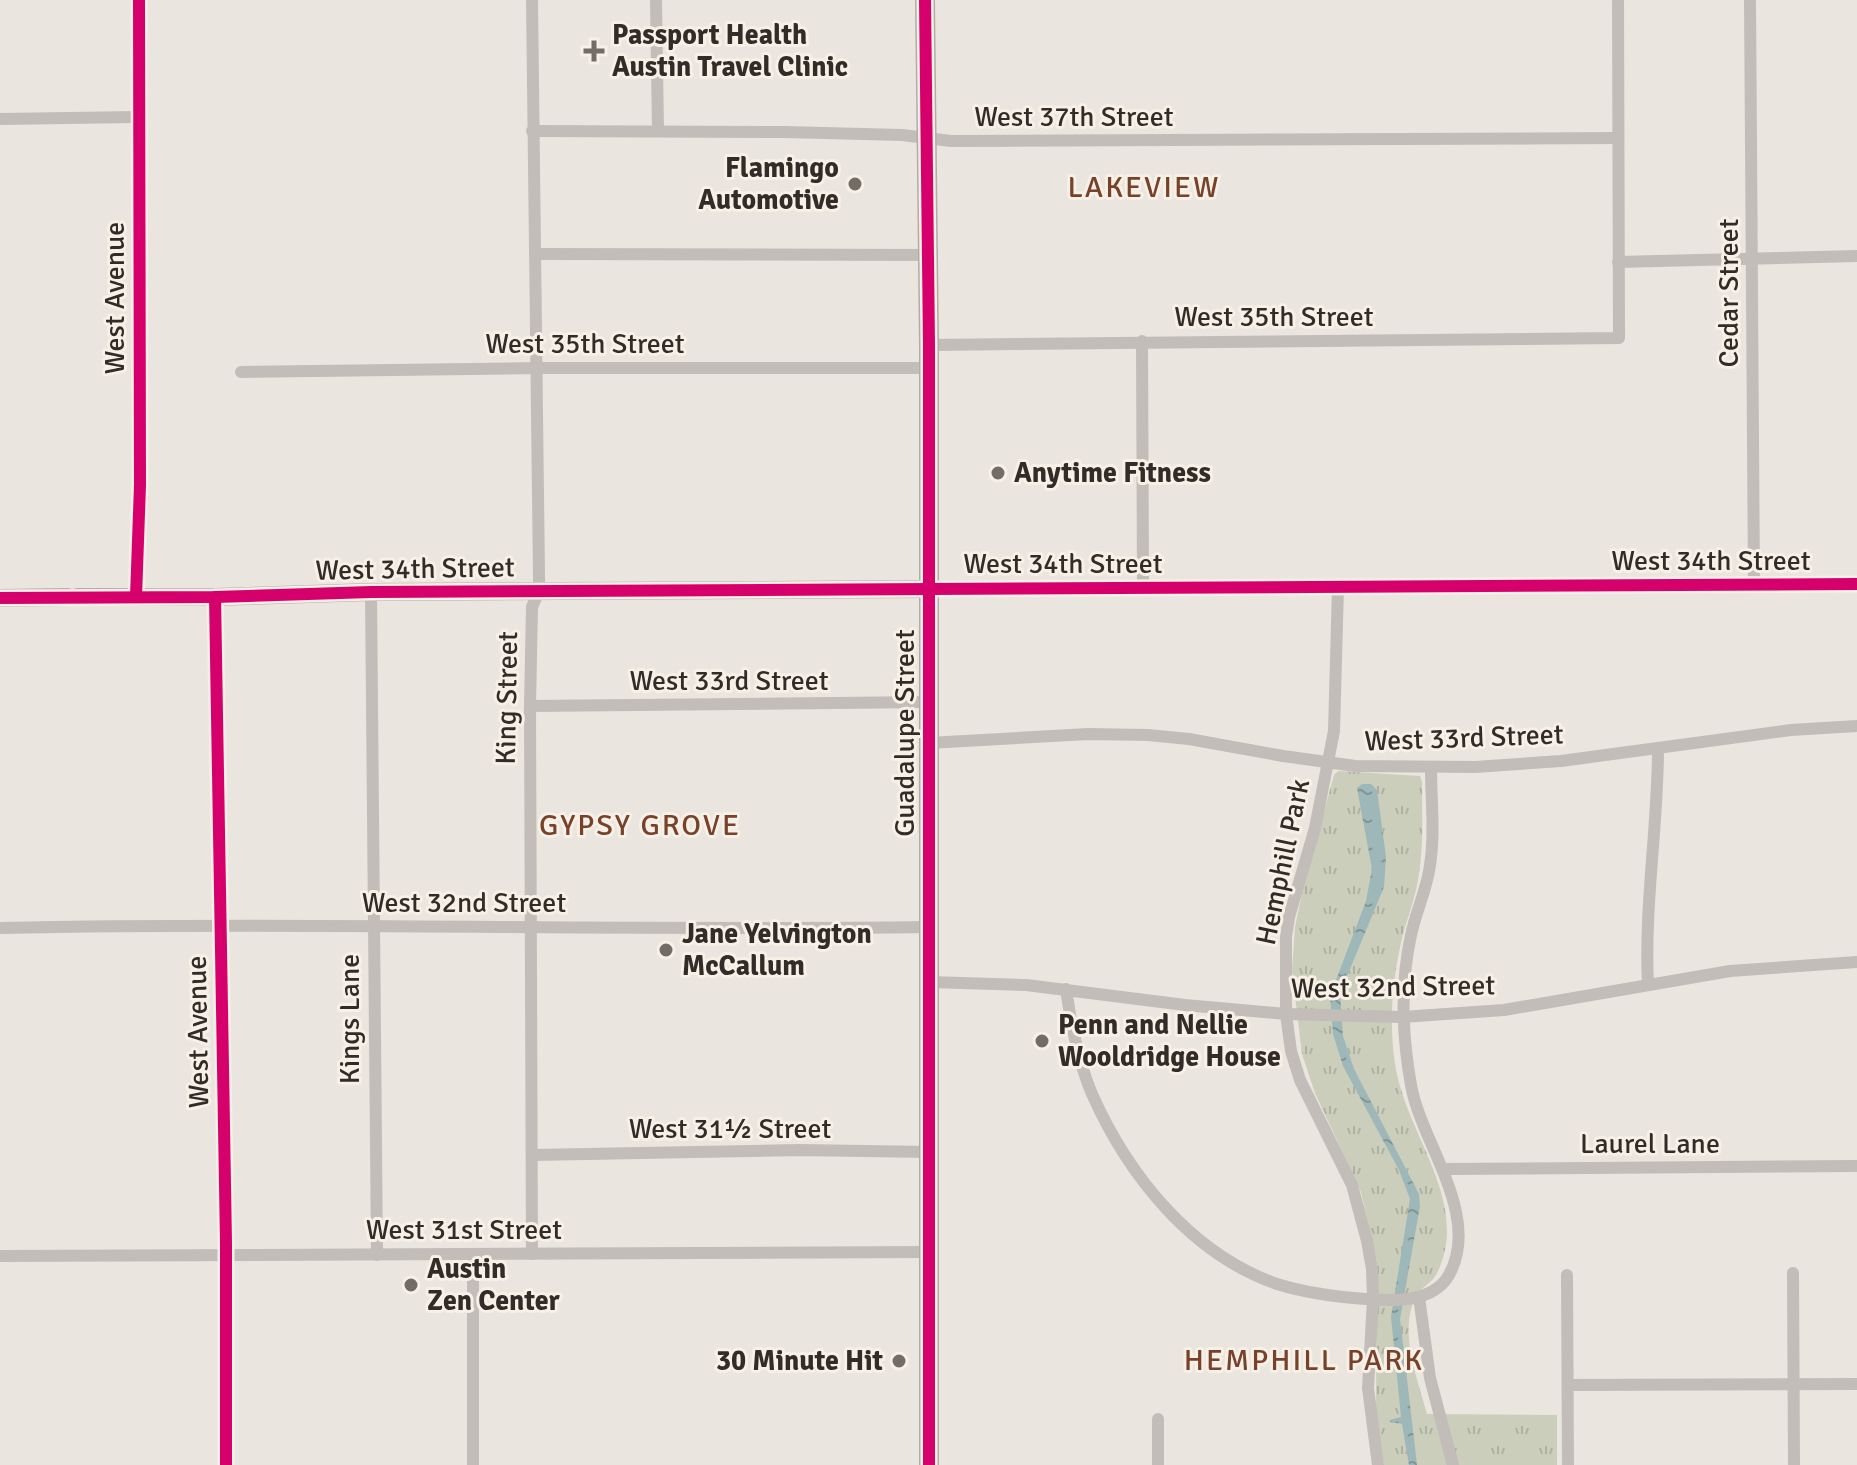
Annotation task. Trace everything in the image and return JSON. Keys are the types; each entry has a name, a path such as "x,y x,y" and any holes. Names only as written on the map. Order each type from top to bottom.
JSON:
{"main road":[{"name":"Guadalupe Street","path":"925,0 929,345 929,1465"}],"street":[{"name":"West Avenue","path":"136,597 140,485 139,0"},
{"name":"King Street","path":"532,0 539,591 532,607 530,706 532,1254"},
{"path":"656,0 658,131"},
{"path":"1618,0 1618,262 1857,256"},
{"name":"Cedar Street","path":"1750,0 1754,585"},
{"path":"0,119 137,117"},
{"name":"West 37th Street","path":"532,131 925,136 951,141 1618,138"},
{"path":"536,254 927,255"},
{"name":"West 35th Street","path":"929,345 1619,338 1618,262"},
{"path":"1142,341 1143,588"},
{"name":"West 35th Street","path":"241,372 929,368"},
{"name":"West 34th Street","path":"0,598 215,597 371,592 1857,584"},
{"name":"Hemphill Park","path":"1338,587 1336,696 1328,763 1315,828 1289,917 1286,1014 1291,1051 1300,1080 1352,1185 1370,1255 1373,1299 1368,1388 1378,1465"},
{"name":"Kings Lane","path":"371,592 377,1255"},
{"name":"West Avenue","path":"215,597 226,1255 226,1465"},
{"name":"West 33rd Street","path":"530,706 928,702"},
{"name":"West 33rd Street","path":"929,743 1088,734 1148,735 1328,763 1431,768 1512,766 1738,736 1857,726"},
{"path":"1648,985 1647,912 1658,798 1658,748"},
{"path":"1066,989 1080,1060 1092,1093 1132,1165 1147,1186 1192,1234 1220,1256 1277,1283 1337,1297 1412,1298 1440,1286 1454,1264 1457,1229 1444,1169 1424,1130 1412,1090 1402,1017 1411,933 1431,865 1431,768"},
{"name":"West 32nd Street","path":"0,928 220,924 530,928 928,927"},
{"name":"West 32nd Street","path":"929,982 981,982 1066,989 1185,1005 1286,1014 1402,1017 1504,1010 1730,971 1857,962"},
{"name":"West 31½ Street","path":"532,1155 800,1150 928,1152"},
{"name":"Laurel Lane","path":"1444,1169 1857,1166"},
{"name":"West 31st Street","path":"0,1256 929,1252"},
{"path":"473,1255 473,1465"},
{"path":"1793,1273 1794,1465"},
{"path":"1567,1275 1568,1465"},
{"path":"1412,1298 1453,1465"},
{"path":"1568,1385 1857,1384"},
{"path":"1158,1419 1158,1465"}],"green space":[{"path":"1338,771 1420,776 1422,782 1419,872 1398,958 1392,1019 1393,1049 1400,1086 1433,1168 1445,1210 1447,1238 1442,1262 1434,1278 1417,1295 1409,1323 1411,1354 1427,1414 1557,1415 1557,1465 1384,1465 1376,1411 1377,1262 1361,1192 1315,1093 1302,1054 1292,971 1295,927 1303,889 1334,775"}],"water":[{"path":"1362,784 1371,784 1377,790 1386,857 1384,887 1340,993 1343,1036 1354,1069 1419,1194 1420,1206 1400,1319 1417,1465 1409,1465 1402,1424 1390,1422 1401,1417 1391,1317 1410,1199 1399,1170 1343,1066 1333,1034 1330,996 1366,901 1372,869 1357,788"}],"cycle path":[{"path":"136,597 140,485 139,0"},
{"path":"925,0 929,345 929,1465"},
{"path":"0,598 215,597 371,592 1857,584"},
{"path":"215,597 226,1243 226,1465"}],"place":[{"name":"Passport Health Austin Travel Clinic","path":"594,51"},
{"name":"Flamingo Automotive","path":"855,184"},
{"name":"Anytime Fitness","path":"998,473"},
{"name":"Jane Yelvington McCallum","path":"666,950"},
{"name":"Penn and Nellie Wooldridge House","path":"1042,1041"},
{"name":"Austin Zen Center","path":"411,1285"},
{"name":"30 Minute Hit","path":"899,1361"}],"district":[{"name":"LAKEVIEW","path":"1144,187"},
{"name":"GYPSY GROVE","path":"640,825"},
{"name":"HEMPHILL PARK","path":"1304,1360"}]}
